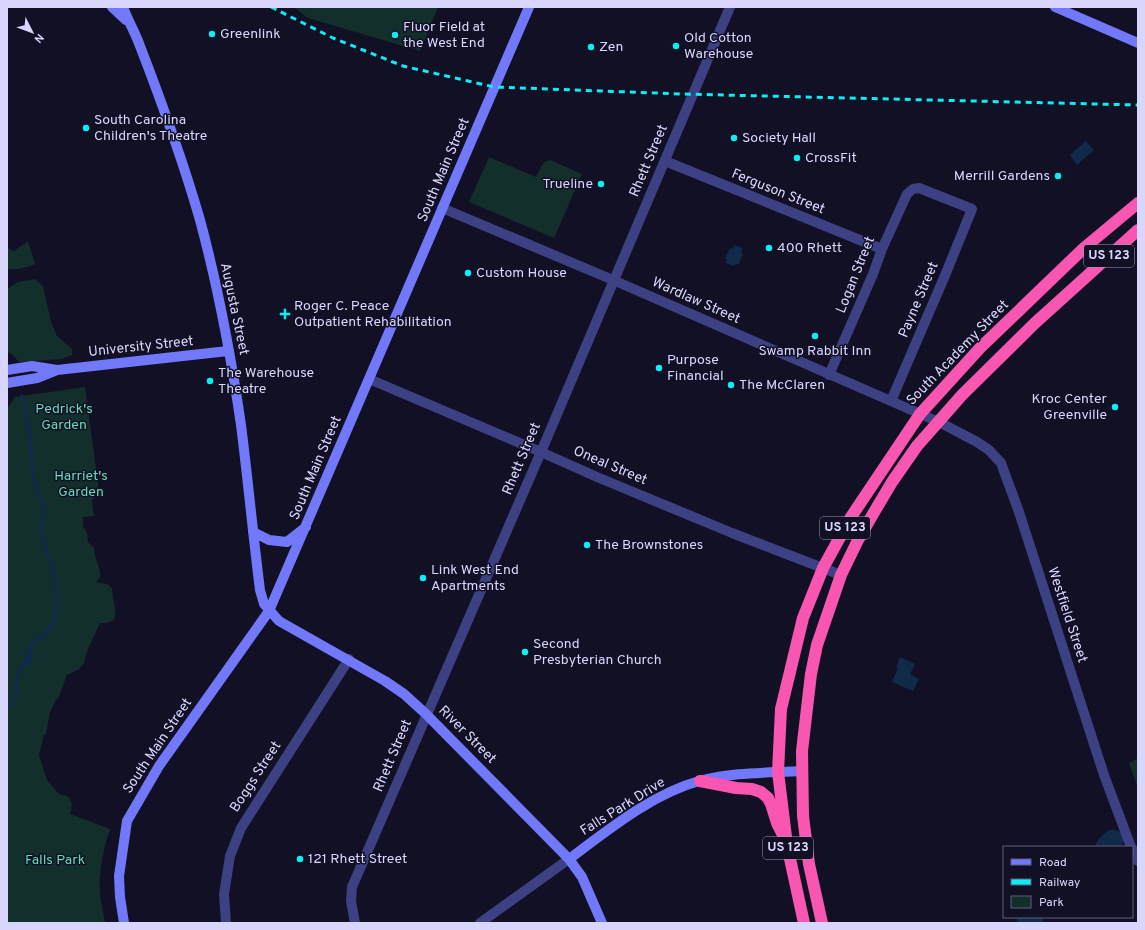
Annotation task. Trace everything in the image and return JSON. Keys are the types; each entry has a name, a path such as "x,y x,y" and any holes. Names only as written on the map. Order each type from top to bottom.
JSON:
{"highway":[{"name":"South Academy Street","path":"804,923 787,845 778,772 781,709 804,618 823,568 851,517 920,414 980,348 1084,248 1138,203"},
{"name":"US 123","path":"822,923 809,864 803,816 802,751 806,710 816,645 841,575 858,540 892,482 917,446 962,395 1035,323 1138,230"},
{"path":"700,781 736,788 752,789 761,792 772,804 777,823 787,845"}],"main road":[{"name":"Augusta Street","path":"112,7 128,21"},
{"name":"Augusta Street","path":"123,7 140,45 168,120 200,222 211,267 241,426 260,590 264,604 269,612"},
{"name":"South Main Street","path":"124,923 120,897 119,876 127,821 159,766 269,612 529,7"},
{"path":"1055,7 1138,43"},
{"name":"University Street","path":"7,370 32,366 57,370 228,351"},
{"name":"University Street","path":"7,383 37,378 57,370"},
{"path":"253,532 269,540 287,542 307,526"},
{"name":"River Street","path":"269,612 279,621 349,659 404,694 426,714 569,859 582,877 602,923"},
{"name":"Falls Park Drive","path":"569,859 644,807 663,796 700,781 731,774 802,771"}],"street":[{"name":"Rhett Street","path":"355,923 351,901 352,887 730,7"},
{"name":"Ferguson Street","path":"665,161 882,249"},
{"name":"Logan Street","path":"829,375 907,194 913,189 919,188 972,209"},
{"name":"Wardlaw Street","path":"442,208 613,280 939,422"},
{"name":"Payne Street","path":"891,401 972,209"},
{"name":"Oneal Street","path":"369,379 597,477 725,530 841,575"},
{"name":"Westfield Street","path":"939,422 977,442 989,450 1001,463 1019,512 1104,775 1131,846"},
{"name":"Boggs Street","path":"226,923 224,894 230,856 240,828 349,659"},
{"name":"Westfield Street","path":"1133,850 1138,861"},
{"name":"Falls Park Drive","path":"480,923 569,859"}],"green space":[{"name":"Fluor Field at the West End","path":"294,7 438,7 420,51 308,18"},
{"path":"489,157 536,177 543,164 550,160 582,174 554,238 469,202"},
{"path":"28,241 35,264 28,267 7,269 7,248 14,251"},
{"path":"35,279 43,286 51,322 57,336 72,349 72,355 62,359 19,362 12,354 7,352 7,289 18,282"},
{"name":"Falls Park","path":"85,387 99,491 92,500 94,516 83,517 83,526 87,533 88,542 94,548 100,571 100,577 96,582 107,584 112,588 115,615 114,620 107,623 100,623 87,651 84,663 79,669 67,675 59,697 50,712 46,734 44,735 39,755 47,780 59,794 67,796 70,799 72,805 70,814 110,829 100,874 100,892 105,923 7,923 7,409 15,397"},
{"path":"1138,758 1138,788 1129,763"}],"water":[{"path":"1086,141 1094,150 1077,165 1070,155"},
{"path":"735,245 742,248 741,252 743,254 739,264 734,266 726,263 727,260 725,258 730,248 732,249"},
{"path":"31,647 33,658 31,663 26,667 26,656"},
{"path":"900,657 915,664 910,674 919,679 913,691 892,682 898,668 896,667"}],"waterway":[{"path":"22,396 30,436 32,467 39,497 44,506 40,533 54,572 56,584 55,621 43,637 32,642 29,651"},
{"path":"7,709 15,697 18,677 26,659"},
{"path":"1107,846 1113,840"},
{"path":"1027,923 1032,918"}],"railway":[{"path":"271,7 333,38 403,66 494,87 682,94 1138,105"}],"place":[{"name":"Greenlink","path":"212,34"},
{"name":"Fluor Field at the West End","path":"395,35"},
{"name":"Old Cotton Warehouse","path":"676,46"},
{"name":"Zen","path":"591,47"},
{"name":"South Carolina Children's Theatre","path":"86,128"},
{"name":"Society Hall","path":"734,138"},
{"name":"CrossFit","path":"797,158"},
{"name":"Merrill Gardens","path":"1058,176"},
{"name":"Trueline","path":"601,184"},
{"name":"400 Rhett","path":"769,248"},
{"name":"Custom House","path":"468,273"},
{"name":"Roger C. Peace Outpatient Rehabilitation","path":"285,314"},
{"name":"Swamp Rabbit Inn","path":"815,336"},
{"name":"Purpose Financial","path":"659,368"},
{"name":"The Warehouse Theatre","path":"210,381"},
{"name":"The McClaren","path":"731,385"},
{"name":"Kroc Center Greenville","path":"1115,407"},
{"name":"The Brownstones","path":"587,545"},
{"name":"Link West End Apartments","path":"423,578"},
{"name":"Second Presbyterian Church","path":"525,652"},
{"name":"121 Rhett Street","path":"300,859"}],"park label":[{"name":"Pedrick's Garden","path":"64,418"},
{"name":"Harriet's Garden","path":"81,484"}]}
